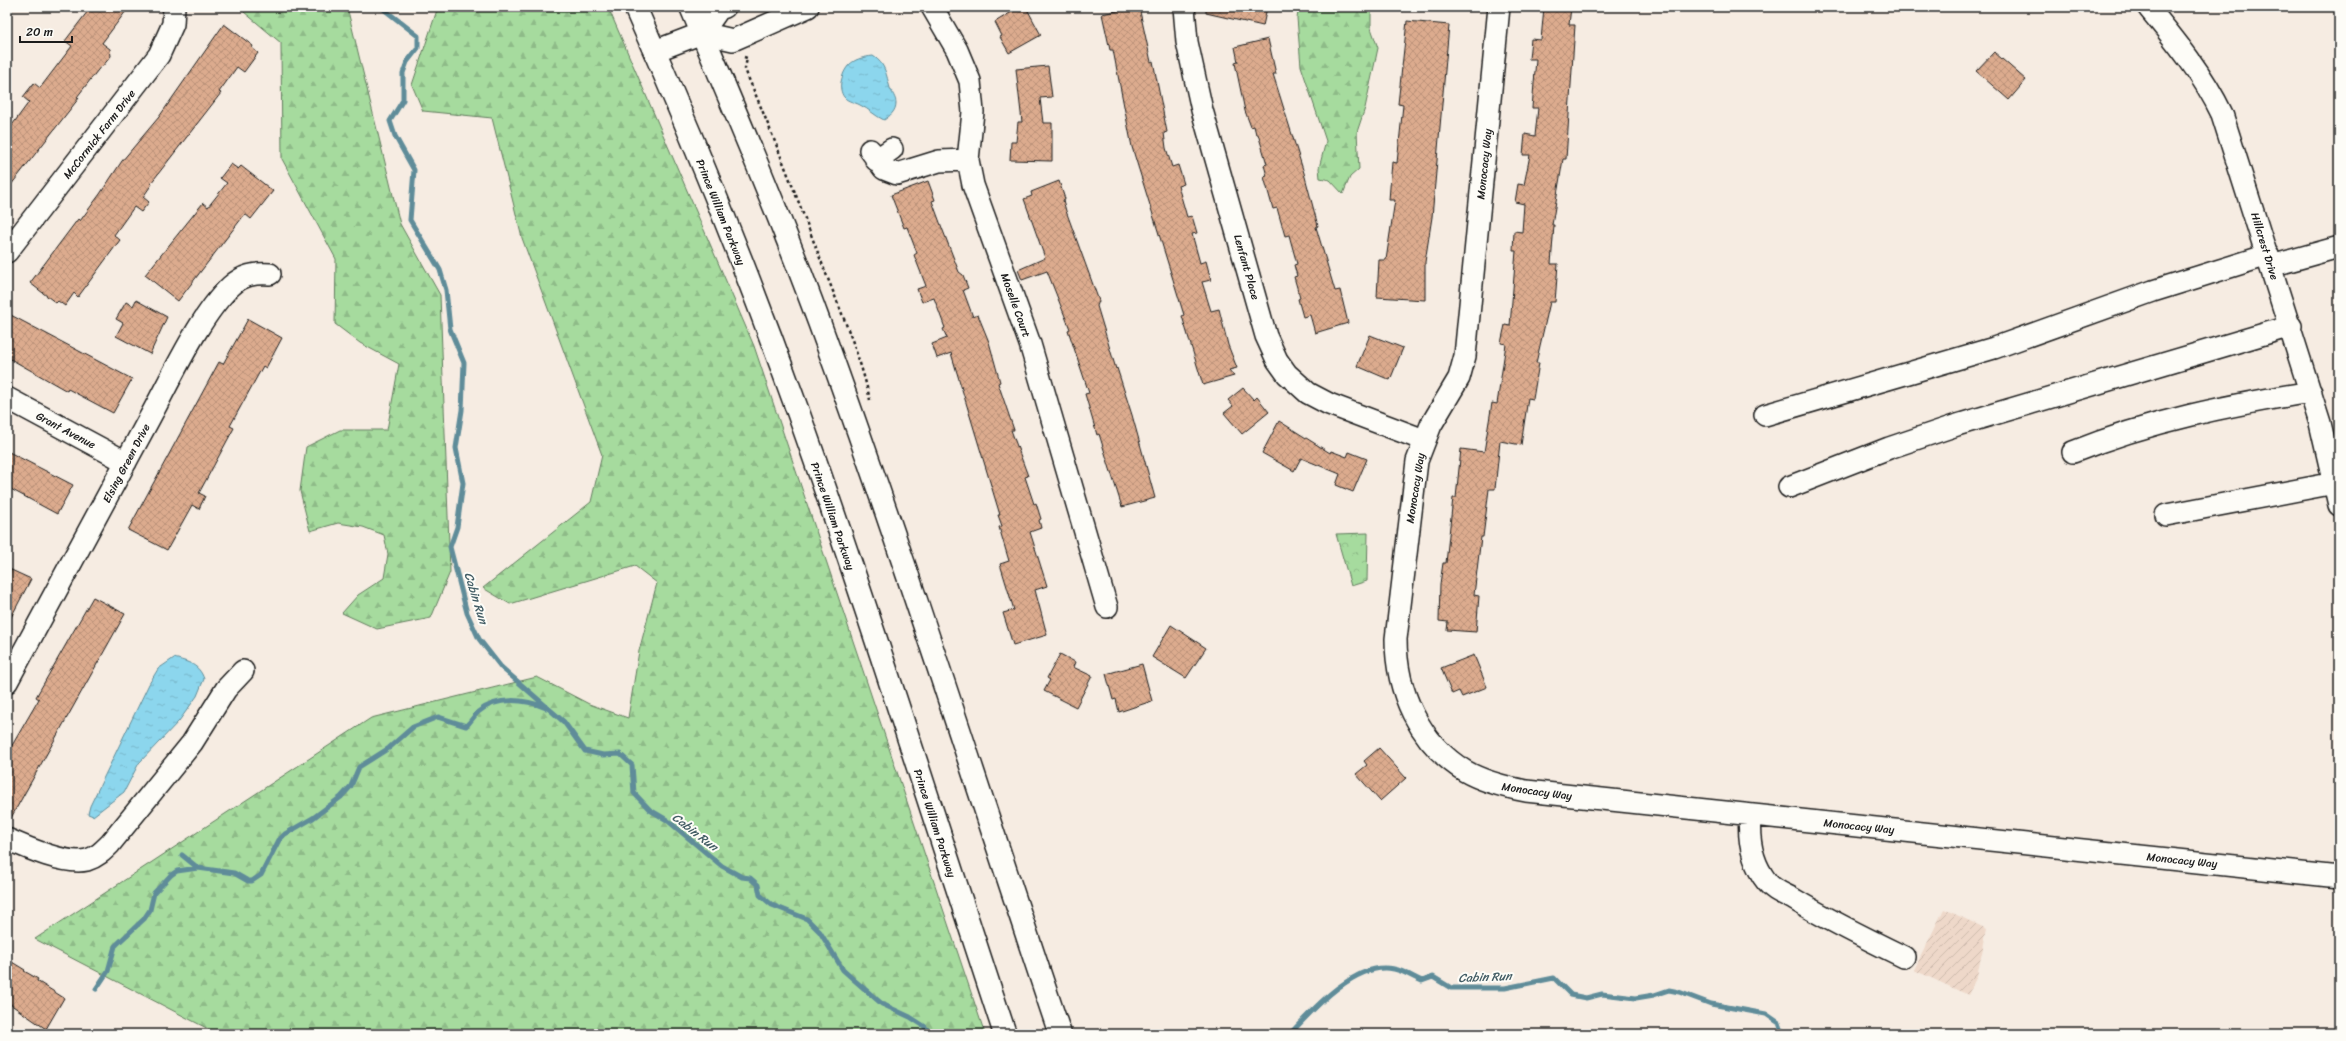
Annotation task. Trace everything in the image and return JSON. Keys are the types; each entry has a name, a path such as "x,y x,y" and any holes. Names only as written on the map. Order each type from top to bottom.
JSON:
{"highway":[{"name":"Prince William Parkway","path":"635,7 753,292 797,411 1005,1034"},
{"path":"691,7 760,171 821,329 897,545 1060,1034"}],"street":[{"name":"McCormick Farm Drive","path":"7,252 159,55 173,24 174,7"},
{"path":"702,33 719,10 725,7"},
{"path":"654,50 702,33 733,40 808,7"},
{"name":"Moselle Court","path":"932,7 957,50 970,81 973,112 968,160 978,201 1030,344 1107,607"},
{"name":"Lenfant Place","path":"1184,7 1187,42 1202,110 1266,336 1277,360 1298,386 1313,396 1424,440"},
{"name":"Monocacy Way","path":"1499,7 1465,356 1459,378 1424,440 1413,488 1396,639 1396,662 1403,693 1427,736 1442,754 1466,771 1497,785 1526,792 2339,877"},
{"name":"Hillcrest Drive","path":"2148,7 2176,41 2218,104 2231,138 2311,392 2335,483 2339,505"},
{"path":"880,153 884,169 897,174 939,161 968,160"},
{"path":"1765,415 1994,348 2153,291 2270,261 2339,247"},
{"name":"Elsing Green Drive","path":"7,682 15,650 126,462 177,368 220,298 243,277 255,274 270,274"},
{"path":"1789,487 1889,448 1957,425 2290,326"},
{"path":"2073,452 2111,437 2159,422 2260,400 2311,392"},
{"name":"Grant Avenue","path":"7,398 126,462"},
{"path":"2166,515 2335,483"},
{"path":"7,839 30,849 73,860 86,860 95,857 110,844 192,743 226,689 244,671"},
{"path":"1750,815 1749,833 1752,856 1766,881 1773,888 1826,919 1904,957"}],"shaded area":[{"path":"1944,909 1987,929 1977,976 1968,995 1914,970"}],"green space":[{"path":"238,7 347,7 400,224 440,295 450,572 431,618 377,629 342,613 358,595 384,578 388,554 384,535 363,527 338,523 310,531 300,491 306,447 340,430 387,430 399,364 360,343 335,324 336,259 282,159 281,43"},
{"path":"438,7 608,7 754,346 985,1034 218,1034 35,939 371,718 537,677 589,704 628,718 639,651 657,583 635,566 510,604 483,588 591,502 602,455 522,238 492,118 423,111 412,85"},
{"path":"1299,7 1377,7 1371,13 1371,28 1378,48 1365,108 1357,132 1359,169 1350,177 1343,194 1330,180 1320,178 1319,168 1326,141 1301,66 1297,18"},
{"path":"1368,533 1367,581 1351,586 1336,534"}],"water":[{"path":"873,56 883,66 896,101 894,111 884,120 858,104 846,99 841,90 843,76 848,66 861,58"},
{"path":"174,658 192,664 202,674 204,679 197,696 179,721 139,763 124,792 93,816 88,814 90,806 149,684 158,669"}],"building":[{"path":"91,7 129,7 102,43 110,49 111,56 102,67 101,66 77,97 79,98 7,190 7,132 29,102 23,97 34,83 40,88 72,46 65,41"},
{"path":"1020,7 1026,7 1041,35 1009,53 1000,37 1002,36 995,22"},
{"path":"1139,7 1151,62 1153,61 1167,132 1164,133 1166,148 1172,167 1178,165 1184,184 1178,186 1187,217 1192,216 1197,233 1192,234 1200,263 1206,261 1211,280 1202,282 1211,311 1219,309 1228,345 1237,368 1229,370 1234,376 1203,385 1182,316 1184,315 1132,147 1113,50 1110,50 1102,14"},
{"path":"1206,7 1267,7 1263,26 1206,13"},
{"path":"1544,7 1571,7 1569,25 1575,25 1566,159 1563,159 1552,225 1554,225 1551,264 1558,264 1555,302 1550,302 1536,363 1539,363 1533,399 1528,398 1521,445 1500,441 1495,489 1489,489 1483,537 1481,537 1474,595 1479,596 1476,632 1447,630 1448,622 1439,621 1440,584 1443,563 1446,563 1453,498 1456,498 1461,449 1484,452 1492,403 1497,404 1506,344 1501,343 1505,325 1510,326 1516,251 1513,251 1514,231 1522,232 1524,204 1515,202 1518,184 1524,185 1530,155 1523,155 1525,134 1535,136 1538,108 1532,108 1536,59 1529,59 1531,39 1541,40"},
{"path":"1407,21 1449,25 1432,217 1425,262 1425,300 1377,297 1379,260 1386,260 1395,200 1389,200 1392,162 1397,163 1403,105 1398,104"},
{"path":"224,24 253,46 252,48 258,53 244,72 237,67 219,92 221,93 151,183 152,184 143,197 149,202 141,212 134,207 114,235 120,240 78,297 74,293 65,306 58,301 56,303 30,283 78,219 80,221 122,161 159,117"},
{"path":"1268,39 1276,74 1273,74 1304,173 1318,226 1316,227 1335,291 1340,290 1348,323 1315,333 1310,315 1303,317 1298,299 1300,298 1294,277 1297,276 1294,265 1297,264 1289,235 1285,236 1277,208 1273,209 1264,177 1267,176 1264,165 1267,164 1258,134 1256,134 1254,126 1251,127 1245,111 1235,63 1238,62 1235,47"},
{"path":"1994,52 2026,80 2009,100 1976,71"},
{"path":"1048,66 1052,97 1040,98 1043,123 1052,123 1052,161 1010,160 1011,142 1016,142 1018,122 1022,122 1016,69"},
{"path":"231,164 238,169 241,166 273,191 251,219 245,214 178,301 145,275 203,203 208,207 227,183 220,178"},
{"path":"928,181 935,200 932,201 942,228 959,272 963,275 968,288 963,290 973,317 978,315 989,342 1000,382 998,383 1014,430 1011,430 1028,476 1025,477 1034,504 1036,503 1041,519 1039,520 1041,528 1030,532 1047,586 1035,590 1047,635 1013,645 1003,613 1014,610 1000,564 1009,561 999,527 1002,526 998,515 1000,515 951,353 937,358 932,344 947,338 943,329 945,328 934,298 922,302 917,289 926,286 914,255 917,253 907,227 904,228 891,195"},
{"path":"1059,181 1065,199 1063,200 1066,211 1099,301 1097,306 1132,415 1155,498 1122,507 1099,434 1097,435 1085,394 1089,393 1068,330 1070,329 1047,271 1022,280 1018,270 1045,258 1024,199 1032,196 1031,192"},
{"path":"136,300 167,317 150,354 116,336 123,323 116,319 126,302 133,306"},
{"path":"7,313 132,379 113,413 68,389 67,391 7,357"},
{"path":"248,319 282,338 266,368 263,366 230,426 234,428 199,493 205,496 199,509 192,505 167,550 128,530 219,362 223,364"},
{"path":"1370,335 1403,348 1390,380 1357,366"},
{"path":"1243,388 1254,400 1257,397 1269,412 1242,434 1224,413 1233,406 1228,400"},
{"path":"1279,421 1330,453 1331,451 1347,457 1349,452 1367,459 1353,492 1336,485 1340,474 1301,458 1294,471 1262,453"},
{"path":"7,451 73,485 57,514 7,487"},
{"path":"7,568 31,579 7,625"},
{"path":"93,597 125,614 7,825 7,754 39,699 36,697"},
{"path":"1171,625 1206,648 1186,678 1152,657"},
{"path":"1060,654 1075,662 1073,667 1092,676 1076,707 1044,691 1050,680 1047,678"},
{"path":"1474,655 1487,687 1462,697 1459,691 1452,694 1441,668"},
{"path":"1142,664 1152,701 1119,712 1116,699 1113,700 1106,674"},
{"path":"1379,748 1406,778 1380,801 1356,774 1367,765 1364,761"},
{"path":"7,959 38,979 37,981 64,998 46,1029 7,1002"}],"waterway":[{"name":"Cabin Run","path":"381,7 418,36 418,48 407,62 403,73 403,100 390,121 395,136 414,170 410,220 440,270 446,290 450,329 464,363 462,410 456,448 463,483 457,527 450,547 467,613 479,639 501,667 564,722 585,751 603,755 620,754 632,765 634,793 650,810 667,820 722,866 742,877 750,878 758,885 760,895 772,905 807,919 820,932 843,970 882,1004 910,1017 924,1026 931,1034"},
{"path":"96,989 108,971 115,946 144,919 150,910 154,893 171,875 177,871 198,868 234,873 248,881 252,881 261,875 279,840 285,834 313,818 341,797 351,786 359,767 389,748 413,727 438,717 466,726 478,712 494,703 502,701 520,701 546,708"},
{"path":"182,855 198,868"},
{"name":"Cabin Run","path":"1290,1034 1323,1000 1337,989 1351,979 1365,972 1380,968 1398,970 1422,981 1433,977 1451,988 1505,988 1554,978 1571,995 1586,998 1602,994 1636,998 1654,995 1669,990 1679,992 1711,1004 1766,1014 1779,1023 1783,1034"}]}
